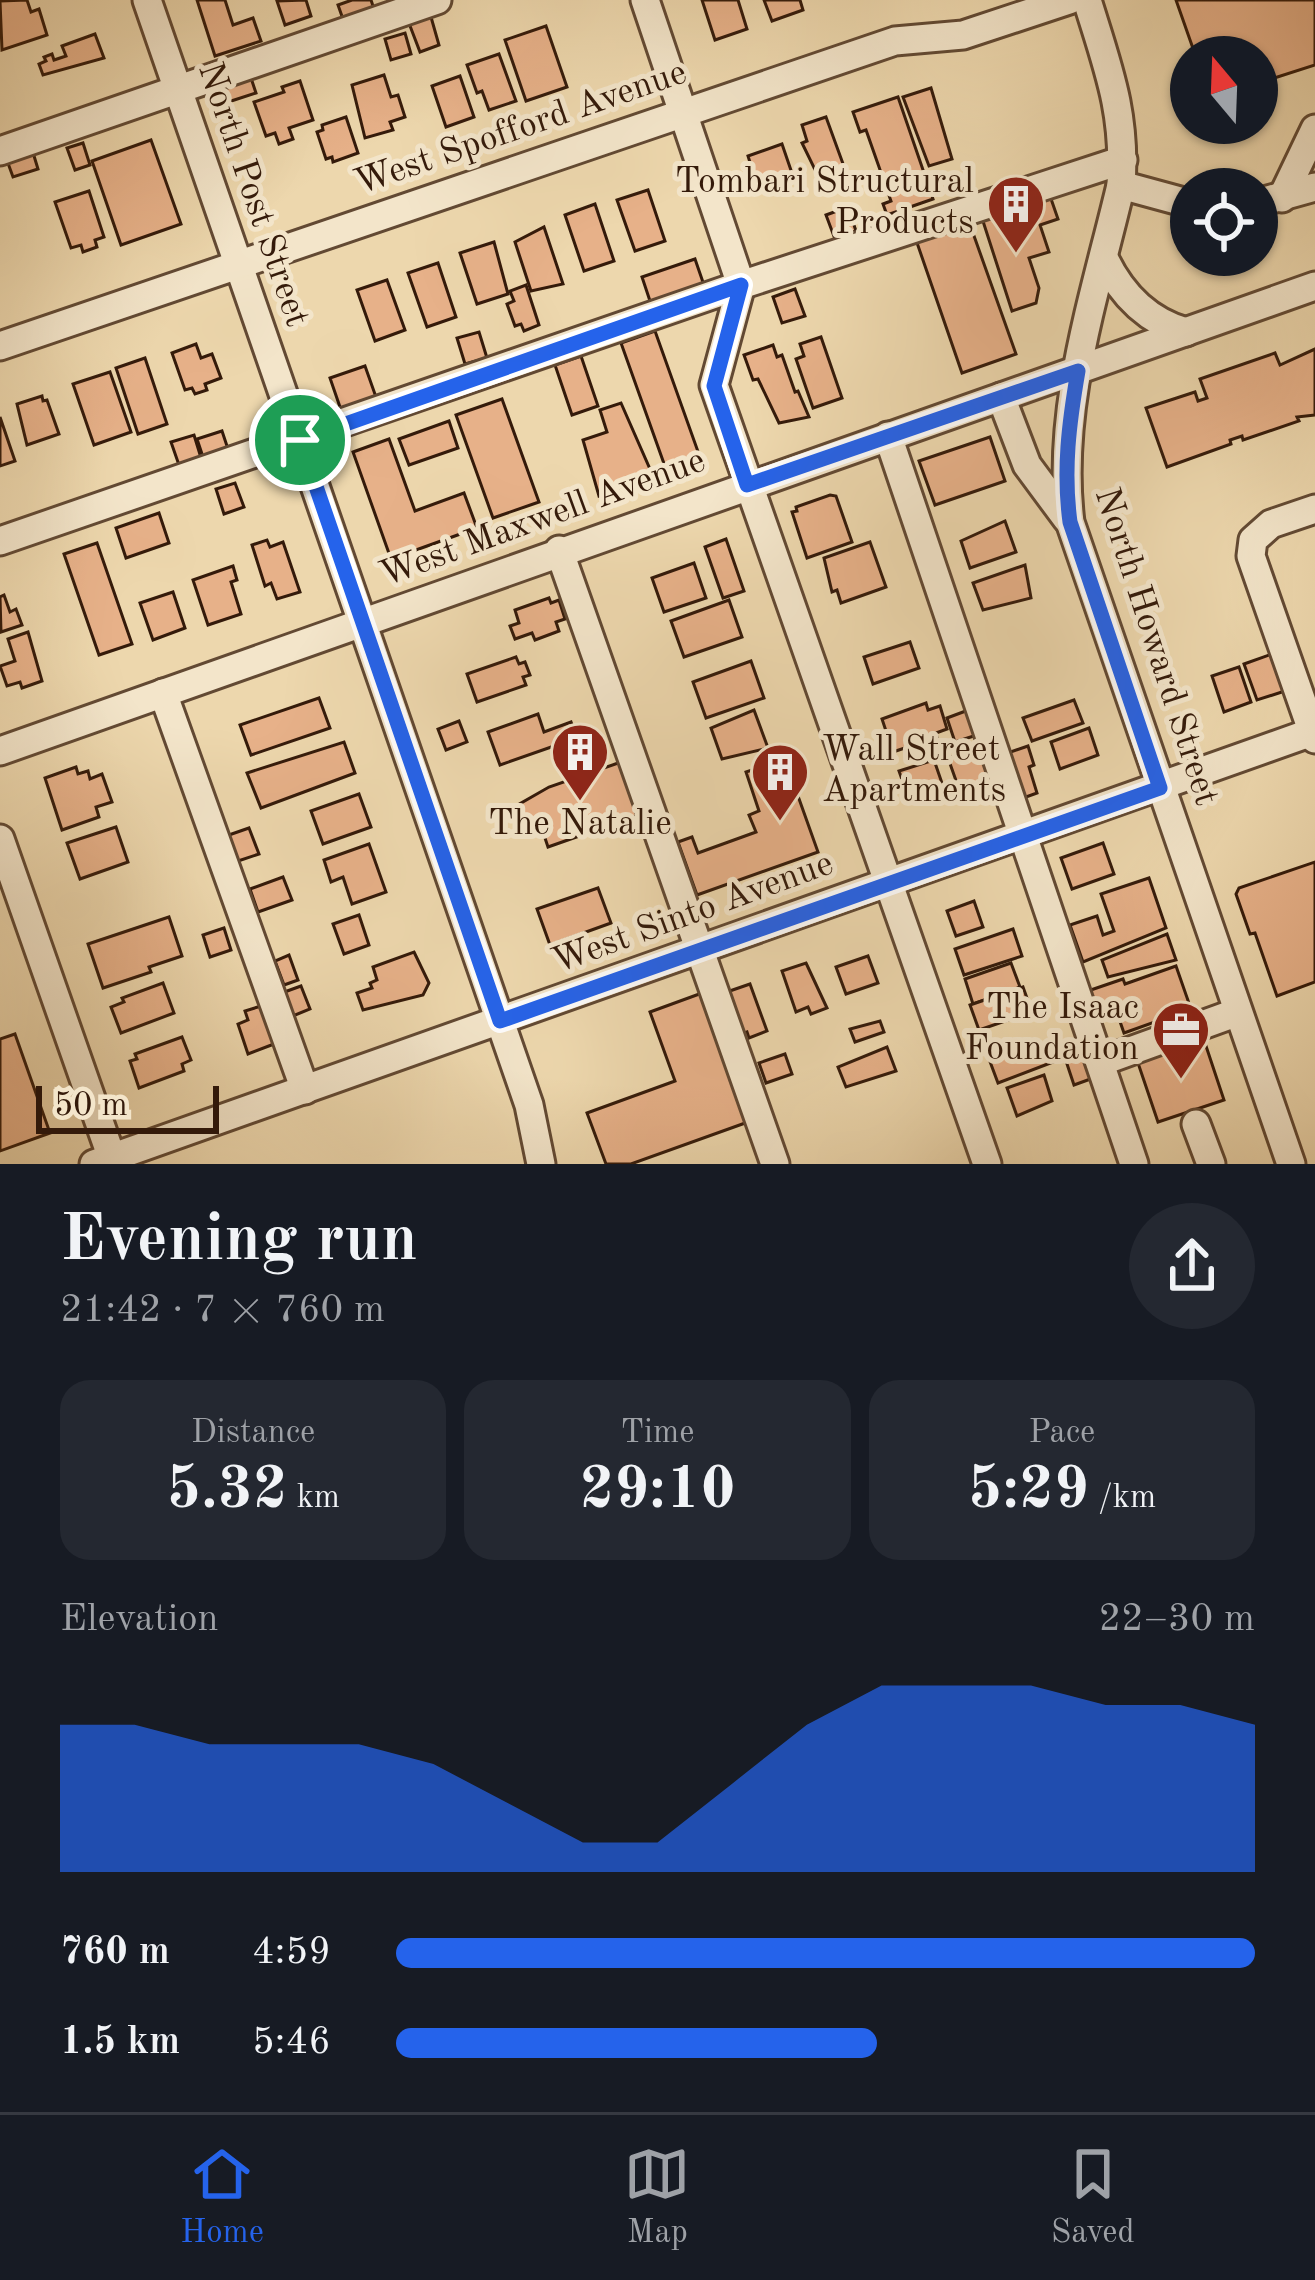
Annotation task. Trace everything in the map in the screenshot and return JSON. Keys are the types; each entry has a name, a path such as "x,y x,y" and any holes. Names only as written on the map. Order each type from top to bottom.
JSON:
{"street":[{"name":"North Post Street","path":"147,0 529,1105 541,1164"},
{"path":"0,151 436,0"},
{"path":"646,0 741,285 714,386 987,1164"},
{"name":"West Spofford Avenue","path":"0,346 895,41 963,35 1069,0"},
{"name":"North Howard Street","path":"1087,0 1118,102 1122,173 1067,442 1070,522 1291,1164"},
{"path":"1278,188 1315,130"},
{"path":"0,541 741,285 1122,173 1170,195"},
{"path":"1278,199 1315,187"},
{"path":"1104,258 1136,305 1169,327 1186,332"},
{"name":"West Maxwell Avenue","path":"0,751 1315,286"},
{"path":"1001,397 1027,465 1070,522"},
{"path":"888,436 1134,1164"},
{"path":"1314,734 1251,556 1252,540 1271,524 1315,509"},
{"path":"560,550 775,1164"},
{"path":"163,693 304,1090"},
{"name":"West Sinto Avenue","path":"107,1162 1314,734"},
{"path":"0,839 107,1162"},
{"path":"1100,1063 1238,1012"},
{"path":"1196,1124 1210,1164"}],"building":[{"path":"27,0 31,12 39,9 47,35 2,50 0,1"},
{"path":"197,0 225,0 233,25 253,18 261,41 215,56"},
{"path":"306,0 311,16 285,25 277,1"},
{"path":"371,0 375,12 344,22 338,5"},
{"path":"702,0 738,0 747,29 715,40"},
{"path":"764,0 800,0 803,10 772,21"},
{"path":"1176,0 1315,0 1315,65 1278,77 1278,36 1189,36"},
{"path":"429,10 439,45 420,52 407,18"},
{"path":"546,26 567,87 526,101 505,40"},
{"path":"405,33 411,54 391,60 385,39"},
{"path":"95,34 104,58 43,75 39,64 46,61 44,57 66,56 62,46"},
{"path":"499,54 516,101 489,110 467,65"},
{"path":"249,72 256,93 225,103 218,83"},
{"path":"384,75 405,117 390,122 393,130 365,138 352,85"},
{"path":"460,76 474,117 446,127 432,86"},
{"path":"300,81 313,120 289,128 293,139 279,144 275,133 266,136 254,102"},
{"path":"931,88 952,159 929,166 903,97"},
{"path":"898,97 933,199 887,215 883,204 891,201 866,130 860,132 853,112"},
{"path":"346,117 358,153 333,162 332,157 326,159 317,132 323,130 322,125"},
{"path":"826,117 846,172 820,180 802,143 807,141 802,125"},
{"path":"151,140 181,224 121,245 92,161"},
{"path":"83,143 90,165 75,170 67,148"},
{"path":"782,144 795,182 777,188 773,176 756,182 748,156"},
{"path":"31,146 38,169 13,177 5,155"},
{"path":"648,190 665,241 635,251 617,200"},
{"path":"89,191 104,237 95,240 97,247 83,252 81,245 71,248 55,202"},
{"name":"Tombari Structural Products","path":"1049,193 1058,219 1040,225 1049,252 1029,258 1039,288 1036,303 1012,311 981,215"},
{"path":"595,204 614,261 584,271 565,215"},
{"path":"848,207 856,231 835,239 826,215"},
{"path":"968,219 1016,354 962,373 915,237"},
{"path":"544,227 563,284 531,291 515,242"},
{"path":"494,242 508,294 477,304 460,253"},
{"path":"695,259 705,288 652,307 642,277"},
{"path":"438,263 456,317 427,327 408,273"},
{"path":"387,280 405,330 375,341 357,290"},
{"path":"526,285 539,325 524,331 521,324 515,326 507,304 514,301 510,291"},
{"path":"795,289 805,316 782,323 773,297"},
{"path":"655,331 701,460 667,472 621,343"},
{"path":"479,332 487,358 465,364 457,338"},
{"path":"821,337 842,398 813,408 796,359 804,356 800,344"},
{"path":"196,344 201,358 212,354 221,378 195,394 192,388 185,390 172,353"},
{"path":"773,345 809,417 779,423 758,379 753,380 744,355"},
{"path":"1315,349 1315,415 1297,417 1299,421 1243,440 1242,436 1230,440 1231,444 1167,467 1146,408 1195,392 1198,401 1207,398 1200,379 1275,353 1280,365"},
{"path":"581,356 598,406 572,415 555,365"},
{"path":"145,358 167,424 138,434 116,368"},
{"path":"365,366 376,397 341,410 330,378"},
{"path":"110,372 131,432 94,445 73,384"},
{"path":"42,396 59,434 27,445 17,404"},
{"path":"502,399 539,502 493,518 456,415"},
{"path":"621,403 653,476 599,496 583,440 607,432 600,410"},
{"path":"0,417 15,461 0,466"},
{"path":"449,421 458,448 409,465 399,439"},
{"path":"222,431 229,452 204,460 197,439"},
{"path":"194,435 202,461 180,468 171,442"},
{"path":"990,437 1005,481 935,505 919,461"},
{"path":"389,439 415,511 464,493 477,528 391,559 353,452"},
{"path":"235,483 244,507 224,514 216,489"},
{"path":"836,496 852,542 807,558 792,512"},
{"path":"159,513 169,543 126,558 116,528"},
{"path":"1005,521 1016,552 970,568 961,541"},
{"path":"726,539 744,591 723,598 705,547"},
{"path":"267,540 270,547 283,542 300,592 277,599 271,583 265,586 252,545"},
{"path":"870,542 886,587 841,603 837,590 832,592 824,558"},
{"path":"97,543 132,644 99,655 64,554"},
{"path":"694,563 706,598 664,612 652,578"},
{"path":"1025,565 1031,598 983,610 973,583"},
{"path":"233,566 237,580 231,582 241,614 208,625 193,580"},
{"path":"173,592 185,628 153,640 140,603"},
{"path":"4,595 10,612 16,609 22,625 1,632 0,597"},
{"path":"549,598 551,603 559,600 565,619 556,622 559,631 535,640 532,633 515,639 510,626 519,623 515,610"},
{"path":"729,600 742,637 684,657 671,621"},
{"path":"28,632 42,681 22,688 20,682 7,686 0,666 15,661 8,639"},
{"path":"910,642 919,668 873,684 864,657"},
{"path":"1272,654 1285,691 1257,700 1244,664"},
{"path":"516,657 519,664 525,662 530,675 523,677 526,685 477,702 467,674"},
{"path":"751,661 764,698 706,718 693,682"},
{"path":"1239,667 1251,702 1224,712 1212,676"},
{"path":"319,698 330,728 251,755 240,725"},
{"path":"1074,700 1083,723 1032,741 1023,718"},
{"path":"926,703 928,710 940,706 947,729 893,752 882,719"},
{"path":"971,709 980,734 955,742 947,718"},
{"path":"754,710 768,748 722,759 711,728"},
{"path":"538,714 544,732 571,722 577,738 500,765 488,732"},
{"path":"459,721 467,742 446,750 438,729"},
{"path":"1089,728 1098,755 1060,769 1051,742"},
{"path":"344,742 355,773 261,808 247,773"},
{"path":"1028,746 1037,793 1015,801 999,756"},
{"path":"979,747 995,792 964,803 948,758"},
{"path":"934,760 943,786 926,792 922,782 905,788 899,771"},
{"name":"The Natalie","path":"621,762 639,815 548,847 543,832 537,835 532,821 523,824 516,806 549,787"},
{"name":"Wall Street Apartments","path":"764,766 768,775 788,768 818,852 697,895 678,842 692,837 698,853 756,832 749,815 759,811 746,772"},
{"path":"76,767 78,774 88,771 90,779 102,774 112,802 96,807 99,817 62,830 45,778"},
{"path":"359,794 371,827 323,844 311,811"},
{"path":"116,827 128,862 80,879 67,843"},
{"path":"249,828 259,854 235,862 226,836"},
{"path":"1103,843 1114,874 1072,889 1061,858"},
{"path":"369,844 386,892 352,904 343,877 331,882 324,860"},
{"path":"1315,862 1315,982 1277,996 1236,894 1239,888"},
{"path":"283,877 292,900 258,912 250,889"},
{"path":"1149,878 1166,928 1083,962 1070,925 1097,916 1103,935 1114,931 1101,894"},
{"path":"598,888 611,923 550,945 537,909"},
{"path":"974,901 983,927 956,936 947,911"},
{"path":"359,915 369,945 344,954 333,924"},
{"path":"169,917 182,956 103,988 88,944"},
{"path":"224,928 231,950 210,957 203,935"},
{"path":"1013,929 1022,956 964,975 955,949"},
{"path":"1167,934 1176,960 1108,977 1102,960"},
{"path":"414,952 429,983 423,995 363,1010 357,993 372,988 370,983 377,980 373,967"},
{"path":"289,955 298,980 284,985 275,961"},
{"path":"868,956 878,983 846,994 836,967"},
{"path":"806,963 827,1008 811,1014 808,1007 796,1012 782,971"},
{"path":"1011,963 1020,987 973,1004 965,979"},
{"path":"1176,966 1191,1009 1124,1033 1116,1010 1091,1019 1082,993"},
{"path":"163,983 174,1013 121,1033 111,1007"},
{"path":"750,984 767,1031 749,1038 747,1032 736,1036 721,994"},
{"path":"301,986 310,1009 288,1018 279,994"},
{"path":"1023,987 1032,1012 979,1030 970,1005"},
{"path":"702,993 748,1122 631,1164 606,1164 587,1113 675,1081 650,1012"},
{"path":"261,1006 274,1044 248,1054 238,1024 248,1020 245,1011"},
{"path":"880,1021 884,1032 855,1042 850,1029"},
{"path":"15,1034 50,1133 0,1151 0,1039"},
{"path":"182,1037 191,1060 182,1064 184,1071 139,1088 130,1061 137,1059 135,1054"},
{"name":"The Isaac Foundation","path":"1204,1040 1224,1100 1158,1122 1138,1063"},
{"path":"1039,1041 1040,1047 1047,1045 1053,1062 998,1083 989,1059"},
{"path":"887,1047 896,1071 846,1087 838,1067"},
{"path":"785,1054 792,1074 766,1083 759,1063"},
{"path":"1088,1054 1096,1077 1074,1085 1066,1061"},
{"path":"1044,1075 1052,1101 1017,1116 1007,1088"}],"place":[{"name":"Tombari Structural Products","path":"1016,255"},
{"name":"The Natalie","path":"580,803"},
{"name":"Wall Street Apartments","path":"780,823"},
{"name":"The Isaac Foundation","path":"1181,1081"}],"route":[{"path":"741,285 714,386 747,485 1078,371 1068,423 1065,481 1070,522 1160,788 500,1021 300,440 741,285"}]}
